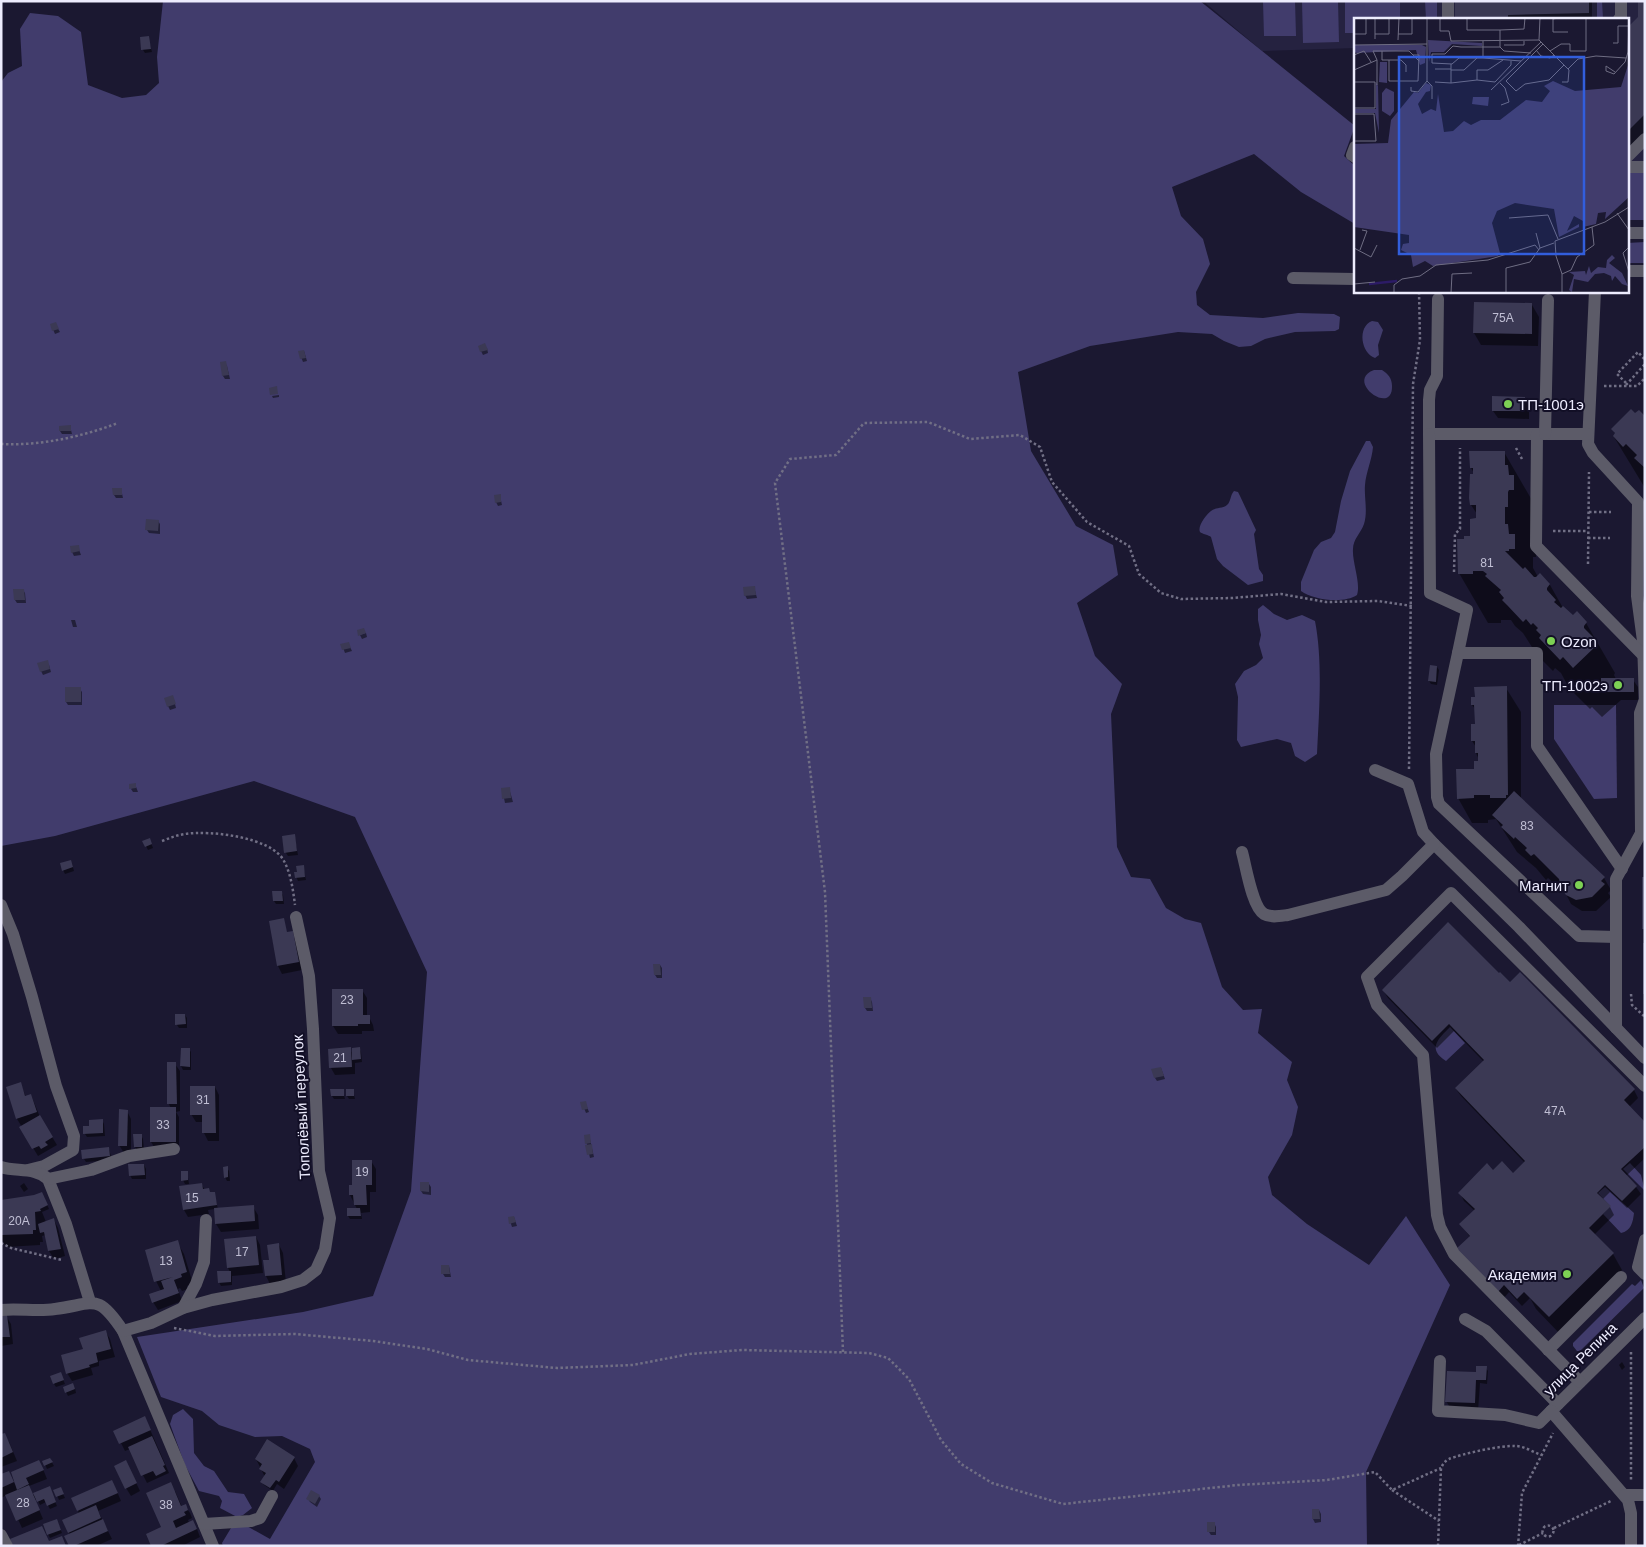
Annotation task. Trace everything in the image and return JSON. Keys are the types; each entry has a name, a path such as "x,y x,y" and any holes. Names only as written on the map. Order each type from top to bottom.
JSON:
{"street":[{"path":"1448,1 1448,18"},
{"path":"1620,1 1620,18"},
{"path":"1628,156 1645,139"},
{"path":"1628,167 1645,167"},
{"path":"1628,233 1645,233"},
{"path":"1628,271 1645,271"},
{"path":"1293,278 1354,279"},
{"path":"1595,292 1588,444 1593,453 1638,502 1637,596 1643,641 1644,702 1640,713 1640,833 1616,880 1616,1028"},
{"path":"1438,299 1437,376 1430,390 1429,400 1430,593 1467,610 1436,754 1437,797 1439,804 1579,936 1616,937"},
{"path":"1548,300 1536,546 1643,655"},
{"path":"1429,434 1588,434"},
{"path":"1458,653 1537,653 1537,746 1622,869"},
{"path":"1375,770 1408,784 1423,832 1519,927 1645,1058"},
{"path":"1242,852 1255,903 1263,914 1272,917 1288,915 1386,890 1434,844"},
{"path":"1580,1382 1454,1254 1440,1227 1437,1214 1424,1055 1377,1005 1367,977 1452,892 1645,1086"},
{"path":"1,905 13,934 56,1086 74,1136 73,1150 44,1166 28,1170"},
{"name":"Тополёвый переулок","path":"124,1331 151,1323 183,1308 212,1300 281,1287 302,1280 316,1270 325,1250 330,1218 319,1171 309,976 296,917"},
{"path":"48,1179 91,1170 129,1156 174,1149"},
{"path":"1,1167 28,1170 43,1175 48,1179 66,1224 90,1302"},
{"path":"183,1308 196,1284 204,1262 206,1220"},
{"path":"1645,1240 1638,1267 1645,1274"},
{"path":"1548,1350 1621,1278"},
{"path":"1,1310 54,1310 90,1302 105,1307 111,1312 124,1331 213,1546"},
{"name":"улица Репина","path":"1440,1360 1438,1411 1505,1415 1539,1423 1645,1318"},
{"path":"1464,1319 1486,1331 1554,1407 1560,1421 1626,1495 1631,1513 1631,1546"},
{"path":"1626,1495 1645,1495"},
{"path":"204,1524 252,1521 260,1518 272,1496"},
{"path":"1,1535 7,1546"}],"path":[{"path":"1408,784 1414,384 1420,340 1419,292"},
{"path":"1626,385 1617,374 1638,352 1645,360"},
{"path":"1626,385 1645,364"},
{"path":"1590,386 1637,386 1645,378"},
{"path":"843,1352 825,892 775,483 790,459 836,455 864,423 928,422 970,439 1020,435 1040,447 1052,482 1087,522 1130,546 1140,574 1160,594 1181,599 1232,598 1281,594 1326,602 1378,601 1412,606"},
{"path":"1,444 18,445 74,437 118,423"},
{"path":"1454,572 1455,534 1460,529 1460,443"},
{"path":"1513,445 1521,455 1522,461"},
{"path":"1588,564 1589,472"},
{"path":"1589,512 1611,512"},
{"path":"1553,531 1588,531"},
{"path":"1588,538 1610,538"},
{"path":"162,840 186,834 212,834 254,839 275,849 284,860 292,883 296,917"},
{"path":"1631,989 1632,1005 1645,1017"},
{"path":"1,1243 11,1248 63,1261 81,1270"},
{"path":"151,1323 215,1336 295,1334 373,1341 427,1349 468,1360 556,1368 633,1365 690,1354 742,1350 868,1353 888,1358 909,1379 941,1440 961,1464 992,1483 1063,1504 1238,1485 1327,1480 1375,1472 1392,1490 1439,1521"},
{"path":"1554,1528 1626,1495 1631,1332"},
{"path":"1518,1546 1522,1493 1560,1421"},
{"path":"1438,1546 1441,1468 1443,1463 1448,1459 1507,1446 1518,1446 1542,1455"},
{"path":"1392,1490 1441,1468"},
{"path":"1543,1533 1542,1530 1546,1525 1551,1525 1554,1528"},
{"path":"1543,1533 1546,1536 1550,1536 1554,1532 1554,1528"},
{"path":"1518,1546 1543,1533"}],"shaded area":[{"path":"163,1 1200,1 1354,125 1344,156 1354,165 1354,223 1301,192 1254,154 1172,187 1181,216 1203,239 1210,264 1196,292 1197,305 1210,315 1263,318 1298,313 1334,314 1340,317 1339,329 1335,331 1295,332 1265,339 1251,346 1239,347 1212,334 1178,332 1090,346 1018,372 1031,451 1076,526 1113,545 1118,575 1077,603 1095,656 1122,684 1111,714 1117,847 1131,877 1150,879 1166,908 1185,919 1201,923 1222,987 1243,1010 1262,1009 1258,1033 1292,1062 1287,1080 1298,1107 1292,1135 1268,1177 1272,1195 1307,1224 1369,1265 1406,1216 1450,1285 1366,1472 1367,1546 223,1546 222,1543 231,1528 245,1525 270,1539 315,1462 310,1449 282,1436 255,1437 219,1425 202,1411 161,1397 137,1337 303,1312 373,1296 411,1191 427,972 355,817 254,781 55,836 1,846 1,82 8,73 22,66 20,29 30,13 58,16 81,32 88,85 122,98 146,95 159,83 157,57"},
{"path":"1203,1 1645,1 1645,207 1628,207 1628,18 1354,18 1354,48 1262,51"},
{"path":"1263,1 1295,1 1296,36 1264,36"},
{"path":"1302,1 1338,1 1339,42 1303,43"},
{"path":"1345,1 1400,1 1400,18 1354,18 1354,33 1345,33"},
{"path":"1425,1 1437,1 1437,18 1426,18"},
{"path":"1592,1 1602,1 1603,18 1592,18"},
{"path":"1645,169 1645,220 1628,220 1628,170"},
{"path":"1645,242 1645,263 1628,263 1628,243"},
{"path":"1372,321 1378,322 1383,330 1378,345 1379,355 1375,358 1367,351 1363,340 1364,329"},
{"path":"1374,370 1382,370 1388,375 1392,383 1390,395 1385,398 1372,394 1364,382 1366,375"},
{"path":"1366,441 1370,441 1373,447 1365,485 1365,519 1363,527 1353,545 1358,585 1357,595 1337,600 1313,597 1301,591 1301,582 1314,550 1321,542 1331,538 1335,532 1341,501 1350,471"},
{"path":"1234,491 1238,492 1256,530 1254,534 1259,569 1263,575 1263,581 1248,585 1223,566 1217,559 1211,537 1201,533 1199,529 1209,513 1228,504"},
{"path":"1263,605 1274,614 1287,620 1302,615 1315,621 1320,670 1317,754 1305,762 1295,756 1291,743 1277,739 1241,747 1237,740 1238,697 1235,684 1244,671 1256,665 1263,658 1259,644 1261,635 1258,609"},
{"path":"1554,705 1616,705 1617,798 1594,799 1554,739"},
{"path":"1450,1027 1465,1043 1446,1061 1437,1052 1436,1044"},
{"path":"1630,1163 1641,1175 1645,1191 1623,1169"},
{"path":"1605,1187 1634,1213 1631,1226 1624,1232 1621,1233 1603,1214 1610,1206 1598,1193"},
{"path":"1641,1280 1644,1288 1580,1351 1577,1351 1573,1343 1632,1284 1635,1286"},
{"path":"183,1409 193,1419 194,1453 204,1466 214,1471 228,1492 244,1494 252,1508 243,1515 237,1517 220,1508 222,1501 219,1496 199,1491 185,1465 170,1424 173,1415"}],"building":[{"path":"1455,1 1589,1 1589,13 1508,15 1508,18 1455,18"},
{"path":"1638,1 1645,1 1645,114 1628,131 1628,27 1638,17"},
{"path":"149,36 151,49 141,50 140,37"},
{"path":"1474,302 1532,303 1532,334 1473,333"},
{"path":"56,322 59,329 52,331 50,324"},
{"path":"485,343 488,350 480,352 478,346"},
{"path":"304,350 306,358 300,359 298,351"},
{"path":"226,361 229,375 222,376 220,362"},
{"path":"277,386 278,394 270,395 269,388"},
{"name":"ТП-1001э","path":"1492,396 1525,397 1525,411 1492,411"},
{"path":"1631,409 1635,413 1639,410 1645,416 1645,468 1634,458 1637,455 1626,444 1623,447 1613,436 1615,433 1611,429"},
{"path":"71,425 71,431 59,431 59,426"},
{"path":"1469,451 1505,451 1505,465 1508,465 1509,475 1514,475 1514,490 1509,490 1508,492 1508,507 1505,507 1505,524 1508,524 1509,534 1515,534 1515,549 1505,551 1534,577 1540,573 1550,584 1547,590 1556,600 1554,602 1561,608 1563,606 1573,615 1577,611 1587,622 1584,628 1595,639 1592,641 1597,645 1573,668 1563,657 1560,660 1539,638 1541,635 1533,623 1531,625 1526,619 1523,622 1502,600 1504,598 1499,592 1501,590 1485,576 1487,574 1483,571 1473,571 1473,574 1458,574 1457,539 1464,539 1464,536 1470,536 1470,519 1476,518 1476,505 1470,505 1469,498 1470,474 1473,474 1473,468 1470,468"},
{"path":"112,488 122,488 122,495 113,495"},
{"path":"501,494 501,502 495,503 494,495"},
{"path":"146,519 159,520 158,531 145,530"},
{"path":"79,545 80,551 71,553 70,546"},
{"path":"755,586 756,595 744,596 743,587"},
{"path":"13,589 24,589 25,600 14,600"},
{"path":"364,628 366,633 358,636 357,630"},
{"path":"349,642 351,648 342,650 340,644"},
{"path":"48,660 50,669 40,672 37,663"},
{"path":"1430,665 1437,666 1436,682 1428,681"},
{"name":"ТП-1002э","path":"1601,678 1634,678 1634,692 1601,692"},
{"path":"1507,686 1508,795 1506,795 1506,798 1474,795 1474,798 1457,799 1456,769 1474,769 1474,761 1478,761 1478,753 1475,753 1475,741 1471,741 1471,724 1475,724 1474,705 1471,705 1471,697 1475,697 1474,687"},
{"path":"65,687 81,687 81,702 65,702"},
{"path":"173,695 176,704 167,707 164,698"},
{"path":"136,783 136,788 129,789 129,784"},
{"path":"510,787 511,798 502,799 501,788"},
{"path":"1514,791 1605,877 1601,881 1605,884 1592,897 1576,900 1566,895 1561,888 1559,879 1534,854 1531,856 1525,850 1527,848 1501,827 1503,825 1492,815"},
{"path":"295,834 297,851 284,853 282,836"},
{"path":"150,838 152,844 145,847 142,841"},
{"path":"71,860 73,867 62,871 60,863"},
{"path":"304,865 305,877 295,878 296,866"},
{"path":"1642,877 1645,877 1645,929 1642,929"},
{"path":"272,891 282,891 283,901 273,901"},
{"path":"284,918 287,932 293,931 299,962 277,966 269,921"},
{"path":"1448,922 1510,982 1520,972 1635,1089 1624,1100 1645,1122 1645,1147 1621,1169 1637,1186 1622,1201 1605,1185 1597,1193 1611,1206 1589,1228 1614,1253 1549,1317 1524,1292 1517,1299 1504,1285 1498,1292 1456,1249 1470,1236 1459,1224 1475,1209 1458,1193 1487,1163 1493,1170 1502,1161 1513,1173 1525,1161 1455,1088 1484,1060 1449,1024 1432,1041 1382,990"},
{"path":"1643,943 1645,943 1645,994 1643,994"},
{"path":"653,964 660,964 661,975 654,975"},
{"path":"332,989 363,989 363,1015 370,1015 370,1024 332,1026"},
{"path":"863,997 871,997 872,1008 864,1008"},
{"path":"175,1014 185,1014 186,1024 175,1025"},
{"path":"351,1047 352,1067 329,1068 328,1049"},
{"path":"360,1047 361,1059 352,1060 352,1048"},
{"path":"181,1048 190,1048 190,1067 180,1066"},
{"path":"167,1062 176,1062 177,1104 167,1104"},
{"path":"1161,1067 1164,1076 1154,1078 1151,1069"},
{"path":"21,1082 25,1096 31,1094 37,1112 16,1119 6,1087"},
{"path":"190,1086 215,1086 216,1133 202,1133 202,1115 190,1115"},
{"path":"330,1089 344,1089 344,1096 331,1096"},
{"path":"346,1089 354,1089 354,1096 346,1096"},
{"path":"586,1101 588,1109 582,1110 580,1102"},
{"path":"150,1107 176,1107 176,1142 150,1142"},
{"path":"119,1109 128,1110 127,1146 118,1146"},
{"path":"40,1115 53,1137 45,1142 48,1145 41,1149 39,1146 32,1149 19,1127"},
{"path":"103,1119 103,1133 83,1134 83,1126 89,1126 89,1120"},
{"path":"133,1134 142,1134 142,1147 134,1147"},
{"path":"590,1134 591,1143 585,1144 584,1135"},
{"path":"592,1144 593,1154 587,1155 585,1145"},
{"path":"109,1147 110,1156 82,1159 81,1150"},
{"path":"352,1160 372,1160 372,1185 366,1185 367,1205 354,1205 353,1195 349,1195 349,1185 352,1185"},
{"path":"128,1164 144,1164 145,1175 129,1176"},
{"path":"228,1166 228,1177 224,1178 223,1167"},
{"path":"181,1171 188,1171 188,1180 181,1181"},
{"path":"420,1182 429,1182 429,1192 420,1191"},
{"path":"202,1183 203,1189 209,1188 210,1192 215,1192 217,1205 183,1210 179,1186"},
{"path":"42,1192 48,1205 40,1209 41,1211 35,1212 36,1230 33,1230 33,1234 1,1235 1,1200"},
{"path":"254,1205 255,1221 215,1224 214,1208"},
{"path":"347,1208 360,1208 361,1216 347,1216"},
{"path":"514,1216 516,1222 509,1224 508,1217"},
{"path":"54,1218 61,1249 48,1251 44,1232 40,1233 38,1224"},
{"path":"256,1236 259,1265 227,1268 224,1239"},
{"path":"178,1240 187,1272 181,1274 182,1277 174,1280 179,1293 152,1303 149,1294 164,1289 161,1281 173,1277 154,1282 145,1250"},
{"path":"279,1243 282,1275 265,1276 263,1260 269,1260 267,1245"},
{"path":"441,1265 449,1265 450,1274 441,1274"},
{"path":"217,1271 231,1271 231,1282 218,1283"},
{"path":"7,1315 10,1337 1,1337 1,1316"},
{"path":"106,1330 111,1349 96,1353 98,1362 89,1365 90,1367 66,1374 61,1355 83,1349 79,1338"},
{"path":"1476,1366 1487,1366 1486,1380 1476,1380 1475,1403 1445,1402 1447,1371 1476,1372"},
{"path":"61,1372 64,1380 53,1384 50,1376"},
{"path":"73,1383 75,1389 65,1393 63,1387"},
{"path":"145,1416 151,1430 119,1444 113,1431"},
{"path":"5,1433 13,1452 1,1458 1,1434"},
{"path":"152,1436 166,1471 156,1476 153,1471 141,1476 128,1447"},
{"path":"267,1439 295,1457 279,1482 276,1480 270,1488 260,1482 266,1473 259,1469 262,1464 255,1459"},
{"path":"50,1458 53,1462 44,1466 42,1461"},
{"path":"39,1460 44,1470 26,1478 29,1484 17,1490 11,1472"},
{"path":"126,1460 137,1483 125,1489 114,1466"},
{"path":"9,1471 14,1482 1,1488 1,1474"},
{"path":"112,1480 118,1493 77,1511 71,1498"},
{"path":"171,1482 181,1506 186,1504 188,1510 184,1512 186,1515 173,1521 176,1528 193,1520 197,1529 161,1546 151,1546 146,1534 161,1527 146,1493"},
{"path":"29,1485 40,1510 16,1521 5,1495"},
{"path":"50,1486 56,1502 47,1506 44,1499 37,1502 33,1493"},
{"path":"61,1487 64,1494 56,1497 53,1490"},
{"path":"311,1490 320,1495 315,1504 306,1499"},
{"path":"96,1505 101,1518 68,1533 62,1520"},
{"path":"1312,1509 1319,1509 1320,1519 1312,1519"},
{"path":"57,1519 61,1530 47,1535 43,1524"},
{"path":"103,1519 108,1531 74,1546 69,1546 64,1536"},
{"path":"1207,1522 1215,1522 1215,1532 1207,1532"},
{"path":"42,1526 49,1541 62,1536 66,1546 13,1546 10,1539"}],"place":[{"name":"ТП-1001э","path":"1508,404"},
{"name":"Ozon","path":"1551,641"},
{"name":"ТП-1002э","path":"1618,685"},
{"name":"Магнит","path":"1579,885"},
{"name":"Академия","path":"1567,1274"}]}
